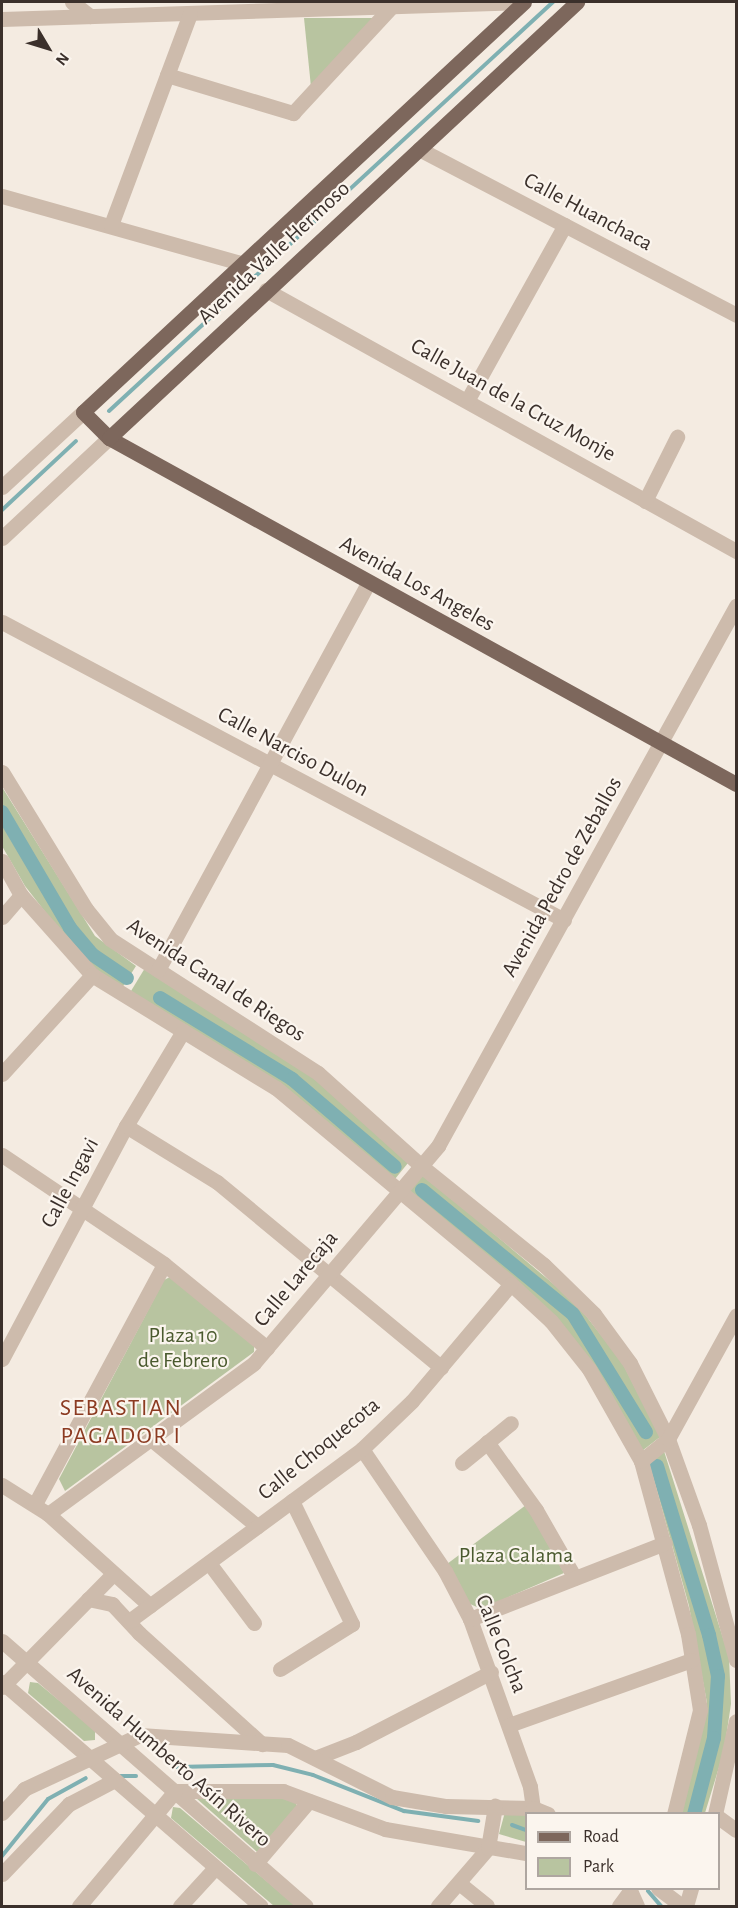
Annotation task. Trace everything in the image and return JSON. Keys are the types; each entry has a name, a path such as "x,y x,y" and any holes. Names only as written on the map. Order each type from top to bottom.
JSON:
{"main road":[{"name":"Avenida Valle Hermoso","path":"83,412 240,263 523,2"},
{"name":"Avenida Valle Hermoso","path":"109,438 578,2"},
{"name":"Avenida Los Angeles","path":"83,412 109,438 368,583 736,784"}],"street":[{"path":"72,2 90,16"},
{"path":"2,19 174,15 187,8 391,7 523,2"},
{"path":"167,75 293,113 391,7"},
{"path":"111,225 167,75 187,8"},
{"name":"Calle Huanchaca","path":"418,149 736,315"},
{"path":"2,196 240,263"},
{"path":"468,399 565,225"},
{"name":"Calle Juan de la Cruz Monje","path":"266,290 468,399 645,501 736,550"},
{"name":"Avenida Valle Hermoso","path":"2,487 83,412"},
{"path":"645,501 677,436"},
{"name":"Avenida Valle Hermoso","path":"2,538 109,438"},
{"path":"158,970 368,583"},
{"name":"Avenida Pedro de Zeballos","path":"420,1165 452,1126 736,606"},
{"name":"Calle Narciso Dulon","path":"2,622 564,920"},
{"name":"Avenida Canal de Riegos","path":"2,772 99,927 110,939 318,1073 420,1165 543,1265 594,1314 630,1363 668,1439 699,1526 734,1640 736,1660"},
{"path":"2,861 21,895 92,975 276,1088 511,1284 569,1341 641,1461 665,1544 692,1660 700,1710 674,1812"},
{"path":"2,916 21,895"},
{"path":"2,1074 92,975"},
{"name":"Calle Ingavi","path":"2,1359 126,1126 183,1031"},
{"path":"126,1126 217,1182 441,1367"},
{"path":"2,1155 84,1207 164,1264 267,1348"},
{"name":"Calle Larecaja","path":"48,1514 152,1440 254,1363 420,1165"},
{"path":"35,1504 164,1264"},
{"name":"Calle Choquecota","path":"129,1621 362,1449 441,1367 511,1284"},
{"path":"641,1461 668,1439 736,1316"},
{"path":"462,1463 511,1423"},
{"path":"152,1440 257,1526"},
{"path":"487,1442 536,1510 575,1578"},
{"name":"Calle Colcha","path":"362,1449 445,1571 470,1619 491,1672 533,1796 541,1811"},
{"path":"2,1485 48,1514 150,1606"},
{"path":"280,1669 352,1624 292,1501"},
{"path":"470,1619 665,1544"},
{"path":"209,1563 254,1623"},
{"path":"113,1574 2,1684 93,1758 214,1869 261,1906"},
{"path":"88,1599 112,1604 262,1744"},
{"name":"Avenida Humberto Asín Rivero","path":"2,1641 255,1864 306,1906"},
{"path":"509,1725 692,1660"},
{"path":"315,1758 356,1742 491,1672"},
{"path":"718,1812 736,1721"},
{"path":"2,1813 24,1789 140,1735 288,1745 392,1797 446,1806 495,1806 541,1811"},
{"path":"2,1874 69,1804 115,1780"},
{"path":"79,1906 174,1791 283,1791 385,1829 525,1853"},
{"path":"255,1864 309,1801"},
{"path":"438,1906 488,1848 495,1806"},
{"path":"720,1817 736,1830"},
{"path":"180,1906 214,1869"},
{"path":"459,1883 487,1906"},
{"path":"618,1906 630,1890 637,1906"},
{"path":"660,1890 684,1906 690,1890"}],"green space":[{"path":"304,18 375,18 311,87"},
{"path":"2,787 95,936 136,966 122,988 95,971 75,950 25,886 2,846"},
{"path":"145,968 317,1079 408,1163 395,1179 131,991"},
{"path":"423,1174 576,1303 622,1362 660,1437 642,1451 594,1366 408,1192"},
{"name":"Plaza 10 de Febrero","path":"170,1277 254,1346 254,1352 65,1491 59,1479 164,1280"},
{"path":"664,1451 729,1657 731,1704 724,1751 705,1812 679,1812 707,1703 689,1606 649,1462"},
{"name":"Plaza Calama","path":"526,1505 564,1573 481,1609 468,1603 447,1564"},
{"path":"30,1682 38,1683 95,1730 95,1740 84,1741 28,1693"},
{"path":"276,1794 295,1800 297,1806 257,1852 196,1798"},
{"path":"173,1807 180,1808 296,1906 274,1906 171,1818"},
{"path":"505,1812 525,1814 525,1842 499,1834"}],"waterway":[{"path":"109,411 553,2"},
{"path":"2,510 76,441"},
{"path":"2,812 70,928 93,955 127,978"},
{"path":"160,998 292,1079 395,1167"},
{"path":"422,1190 573,1314 646,1432"},
{"path":"657,1466 709,1635 718,1676 714,1738 695,1812"},
{"path":"176,1767 273,1765 313,1775 404,1811 478,1821"},
{"path":"119,1776 136,1776"},
{"path":"2,1856 48,1799 86,1778"},
{"path":"512,1825 525,1830"},
{"path":"648,1891 661,1906"}],"district":[{"name":"SEBASTIAN PAGADOR I","path":"121,1423"}]}
